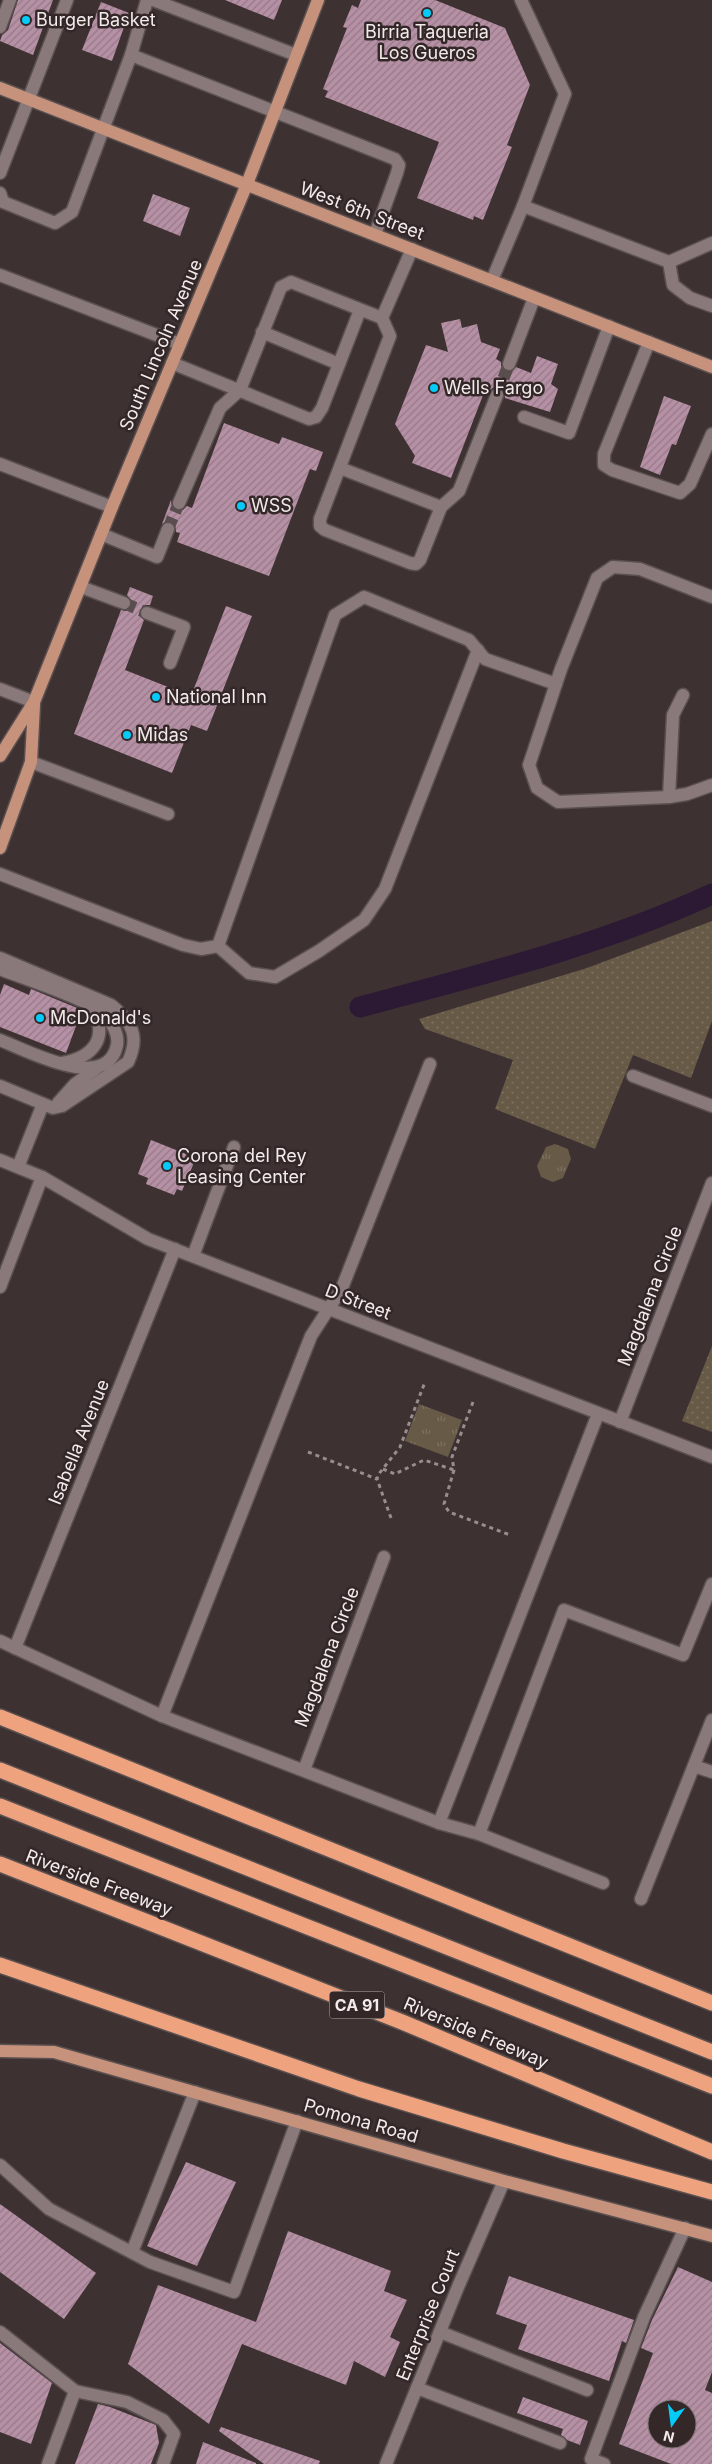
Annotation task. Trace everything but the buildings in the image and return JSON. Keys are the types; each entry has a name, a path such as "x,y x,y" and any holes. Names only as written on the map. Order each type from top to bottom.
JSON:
{"highway":[{"path":"0,1717 712,2003"},
{"path":"0,1770 712,2052"},
{"path":"0,1806 712,2086"},
{"name":"Riverside Freeway","path":"0,1864 402,2022 712,2152"},
{"path":"0,1965 359,2089 563,2151 712,2192"}],"main road":[{"name":"South Lincoln Avenue","path":"0,756 34,702 112,507 247,184 318,0"},
{"name":"West 6th Street","path":"0,88 712,366"},
{"name":"South Lincoln Avenue","path":"0,848 31,762 34,702"},
{"name":"Pomona Road","path":"0,2052 54,2052 504,2181 712,2236"}],"street":[{"path":"0,27 10,0"},
{"path":"0,174 67,0"},
{"path":"0,192 3,202 55,223 72,212 131,55 147,0"},
{"path":"154,0 296,55"},
{"path":"492,280 565,94 520,0"},
{"path":"131,55 395,159 399,165 397,173 375,234"},
{"path":"522,206 669,262 712,243"},
{"path":"382,318 412,249"},
{"path":"669,262 673,284 690,298 712,306"},
{"path":"0,275 180,344"},
{"path":"179,503 220,408 240,390 262,332 281,287 285,283 291,282 382,318 390,336 320,519 320,526 325,530 410,564 416,564 420,560 441,507 459,491 496,394"},
{"path":"509,364 534,298"},
{"path":"172,363 309,419 316,417 322,408 360,310"},
{"path":"524,417 568,433 609,326"},
{"path":"262,332 339,364"},
{"path":"649,342 604,454 604,465 612,470 680,493 690,484 712,434"},
{"path":"0,464 112,507"},
{"path":"340,468 441,507"},
{"path":"101,534 157,557 168,529"},
{"path":"712,597 640,569 613,567 597,578 556,684 529,765 537,788 558,802 668,797 687,794 712,785"},
{"path":"81,587 124,603"},
{"path":"218,946 335,615 364,597 468,640 485,659 556,684"},
{"path":"147,613 184,627 170,663"},
{"path":"218,946 249,973 275,977 319,952 364,920 385,889 478,650"},
{"path":"0,689 34,702"},
{"path":"668,797 673,714 683,695"},
{"path":"31,762 168,814"},
{"path":"0,874 183,945 201,949 218,946"},
{"path":"0,958 111,1004 123,1014 132,1026 134,1039 133,1051 128,1062 62,1106 48,1106 0,1086"},
{"path":"0,969 89,1004 108,1020 118,1041 115,1052 110,1060 75,1084 48,1106 18,1168"},
{"path":"60,1063 86,1056 94,1046 99,1032 99,1020 89,1004"},
{"path":"0,1040 74,1068 88,1069 100,1066"},
{"path":"162,1716 310,1336 342,1288 430,1064"},
{"path":"633,1076 712,1106"},
{"path":"193,1256 234,1147"},
{"name":"D Street","path":"0,1160 42,1177 148,1239 712,1457"},
{"path":"0,1287 42,1177"},
{"name":"Magdalena Circle","path":"620,1422 712,1183"},
{"name":"Isabella Avenue","path":"15,1648 175,1249"},
{"path":"440,1823 598,1414"},
{"name":"Magdalena Circle","path":"304,1770 384,1557"},
{"path":"479,1834 564,1610 683,1655 712,1584"},
{"path":"0,1641 162,1716 440,1823 479,1834 603,1883"},
{"path":"641,1899 712,1720"},
{"path":"694,1766 712,1772"},
{"path":"132,2252 195,2092"},
{"path":"0,2165 49,2209 150,2262 234,2292 297,2121"},
{"name":"Enterprise Court","path":"386,2464 504,2181"},
{"path":"604,2464 591,2459 644,2317 684,2228"},
{"path":"0,2332 75,2391 127,2402 163,2420 174,2434 163,2464"},
{"path":"440,2332 587,2390"},
{"path":"417,2388 560,2443"},
{"path":"48,2464 75,2391"}],"path":[{"path":"377,1479 400,1447 425,1382"},
{"path":"473,1402 452,1457 454,1470 444,1498 446,1508 510,1535"},
{"path":"308,1452 377,1479 391,1518"},
{"path":"383,1469 395,1474 424,1460 454,1470"}],"green space":[{"path":"712,921 712,1021 691,1078 633,1055 595,1149 495,1109 513,1060 425,1029 419,1019 587,968"},
{"path":"555,1144 568,1149 571,1159 563,1178 553,1182 541,1177 537,1166 546,1147"},
{"path":"712,1346 712,1432 682,1421"},
{"path":"419,1404 462,1420 448,1457 405,1441"}],"waterway":[{"path":"360,1007 494,971 583,944 670,912 712,894"}],"tunnel":[{"path":"497,395 509,364"},
{"path":"168,529 179,503"},
{"path":"124,603 147,613"}],"place":[{"name":"Birria Taqueria Los Gueros","path":"427,13"},
{"name":"Burger Basket","path":"26,20"},
{"name":"Wells Fargo","path":"434,388"},
{"name":"WSS","path":"241,506"},
{"name":"National Inn","path":"156,697"},
{"name":"Midas","path":"127,735"},
{"name":"McDonald's","path":"40,1018"},
{"name":"Corona del Rey Leasing Center","path":"167,1166"}]}
